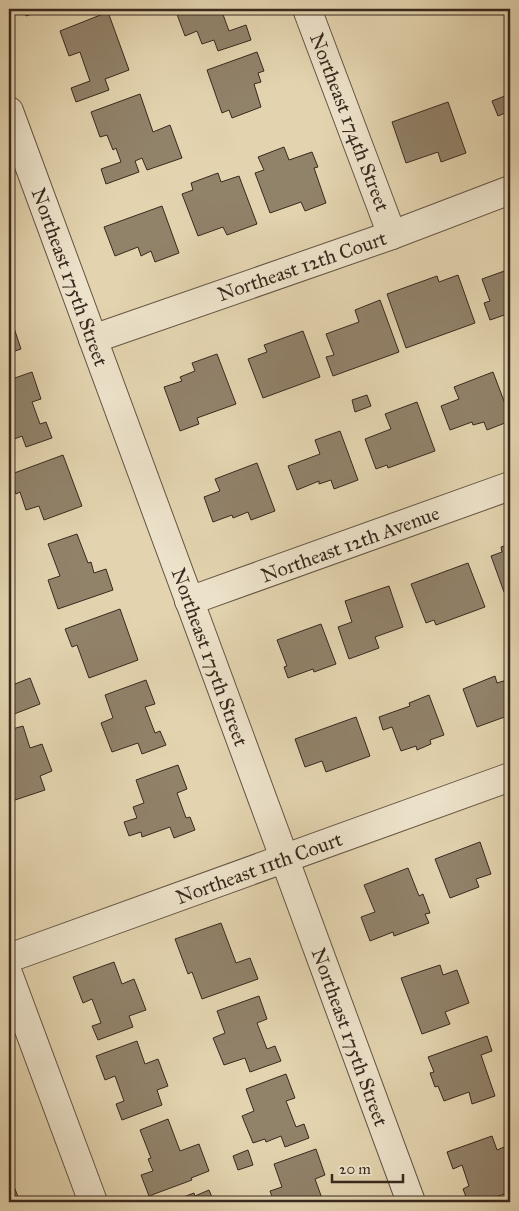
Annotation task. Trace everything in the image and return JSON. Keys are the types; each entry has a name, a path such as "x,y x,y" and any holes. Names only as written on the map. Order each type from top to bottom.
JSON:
{"street":[{"name":"Northeast 174th Street","path":"307,9 392,235"},
{"name":"Northeast 175th Street","path":"9,111 411,1202"},
{"name":"Northeast 12th Court","path":"93,339 392,235 510,190"},
{"name":"Northeast 12th Avenue","path":"189,601 510,486"},
{"name":"Northeast 11th Court","path":"9,958 510,777"},
{"path":"9,976 93,1202"}],"building":[{"path":"24,9 45,9 26,16"},
{"path":"175,9 221,9 229,31 246,25 251,40 218,51 214,40 202,44 197,31 185,36"},
{"path":"108,12 129,70 105,79 109,90 76,102 71,88 90,81 80,52 69,56 60,31"},
{"path":"257,52 264,71 258,73 261,82 254,84 261,107 232,118 229,110 222,113 207,70"},
{"path":"140,94 153,132 170,125 182,158 147,170 142,158 135,161 139,172 106,184 101,169 121,162 116,148 113,150 107,135 100,137 91,112"},
{"path":"510,94 510,111 498,116 492,101"},
{"path":"448,102 466,153 441,162 438,152 406,163 392,122"},
{"path":"284,147 289,160 312,152 318,167 314,168 326,203 305,211 301,202 270,213 255,173 264,170 258,157"},
{"path":"218,173 221,182 239,176 257,224 227,235 223,227 198,236 182,194 193,190 191,183"},
{"path":"162,206 179,253 155,262 151,251 141,256 138,247 115,256 104,227"},
{"path":"510,269 510,313 490,320 484,303 490,301 482,279"},
{"path":"458,275 475,323 406,348 387,294 437,276 439,282"},
{"path":"380,300 399,352 333,376 326,357 334,355 326,334 359,322 355,310"},
{"path":"9,313 21,349 9,353"},
{"path":"303,331 320,377 263,398 248,359 267,352 264,345"},
{"path":"217,354 236,404 197,418 199,424 180,431 164,387 182,381 180,377 195,371 192,363"},
{"path":"32,372 41,399 32,402 40,424 46,422 52,438 26,447 22,436 9,441 9,380"},
{"path":"493,372 510,421 487,430 484,422 473,425 472,422 450,430 441,406 459,399 454,387"},
{"path":"367,395 371,406 355,412 352,400"},
{"path":"417,402 435,451 388,468 387,465 376,469 365,439 391,429 385,414"},
{"path":"340,431 358,480 334,489 331,480 319,484 319,481 297,490 288,466 320,454 315,440"},
{"path":"63,455 82,506 44,520 39,506 26,510 20,492 16,494 9,475"},
{"path":"257,463 275,511 251,520 248,512 233,518 232,515 213,522 204,497 220,491 215,479"},
{"path":"77,534 88,563 91,562 94,573 106,569 113,590 58,609 48,580 60,576 48,544"},
{"path":"510,544 510,590 504,592 491,556 502,552 501,547"},
{"path":"468,563 485,607 436,625 434,620 426,623 411,584"},
{"path":"389,586 403,627 375,637 379,648 349,659 338,627 352,622 345,601"},
{"path":"120,609 138,660 89,678 77,645 72,647 65,629"},
{"path":"321,624 336,664 314,672 313,669 288,678 284,667 287,666 277,640"},
{"path":"9,656 13,668 10,669 15,684 30,678 40,704 9,716"},
{"path":"495,676 497,683 510,679 510,715 477,727 463,689"},
{"path":"146,680 155,704 145,707 155,733 160,731 166,745 142,754 138,743 112,752 101,723 113,718 105,695"},
{"path":"429,695 444,735 430,740 431,744 417,750 416,746 401,751 392,727 383,730 379,717 410,706 409,703"},
{"path":"356,717 370,756 326,772 322,761 305,767 295,739"},
{"path":"23,726 30,748 42,744 52,771 40,776 45,790 9,802 9,730"},
{"path":"178,765 187,789 177,793 186,818 190,817 195,830 174,838 170,827 142,837 141,832 129,836 124,822 137,818 133,807 144,803 136,780"},
{"path":"480,842 491,874 476,879 479,887 450,898 435,859"},
{"path":"408,868 419,896 423,894 430,913 425,914 429,923 394,936 393,932 370,941 361,917 375,912 364,885"},
{"path":"221,923 236,963 250,958 258,979 202,999 192,972 188,974 175,939"},
{"path":"114,962 122,984 134,979 146,1010 129,1016 133,1027 98,1040 92,1026 101,1023 92,999 83,1003 73,977"},
{"path":"440,965 443,975 457,970 469,1003 445,1012 450,1024 422,1034 401,978"},
{"path":"259,996 267,1019 257,1023 267,1049 275,1046 281,1061 250,1072 245,1058 224,1065 213,1038 225,1033 217,1011"},
{"path":"487,1036 492,1051 481,1055 495,1096 472,1104 469,1092 444,1101 438,1086 435,1087 430,1073 434,1072 428,1057"},
{"path":"137,1041 145,1064 158,1059 168,1086 157,1090 162,1105 122,1120 116,1104 124,1101 115,1076 105,1080 96,1056"},
{"path":"286,1074 295,1098 286,1101 296,1127 304,1124 309,1138 285,1147 281,1136 266,1142 265,1139 253,1143 242,1116 254,1111 246,1089"},
{"path":"168,1119 180,1151 199,1144 209,1171 191,1178 192,1180 149,1196 141,1175 153,1171 148,1159 151,1158 140,1130"},
{"path":"492,1136 497,1150 509,1145 510,1148 510,1192 481,1202 468,1202 463,1189 469,1186 462,1165 453,1169 447,1152"},
{"path":"316,1149 325,1175 315,1179 323,1201 332,1198 334,1202 274,1202 270,1191 282,1187 274,1164"},
{"path":"248,1150 253,1165 238,1170 233,1156"},
{"path":"10,1176 20,1202 9,1202"},
{"path":"209,1190 214,1202 170,1202 194,1193 195,1196"}]}
